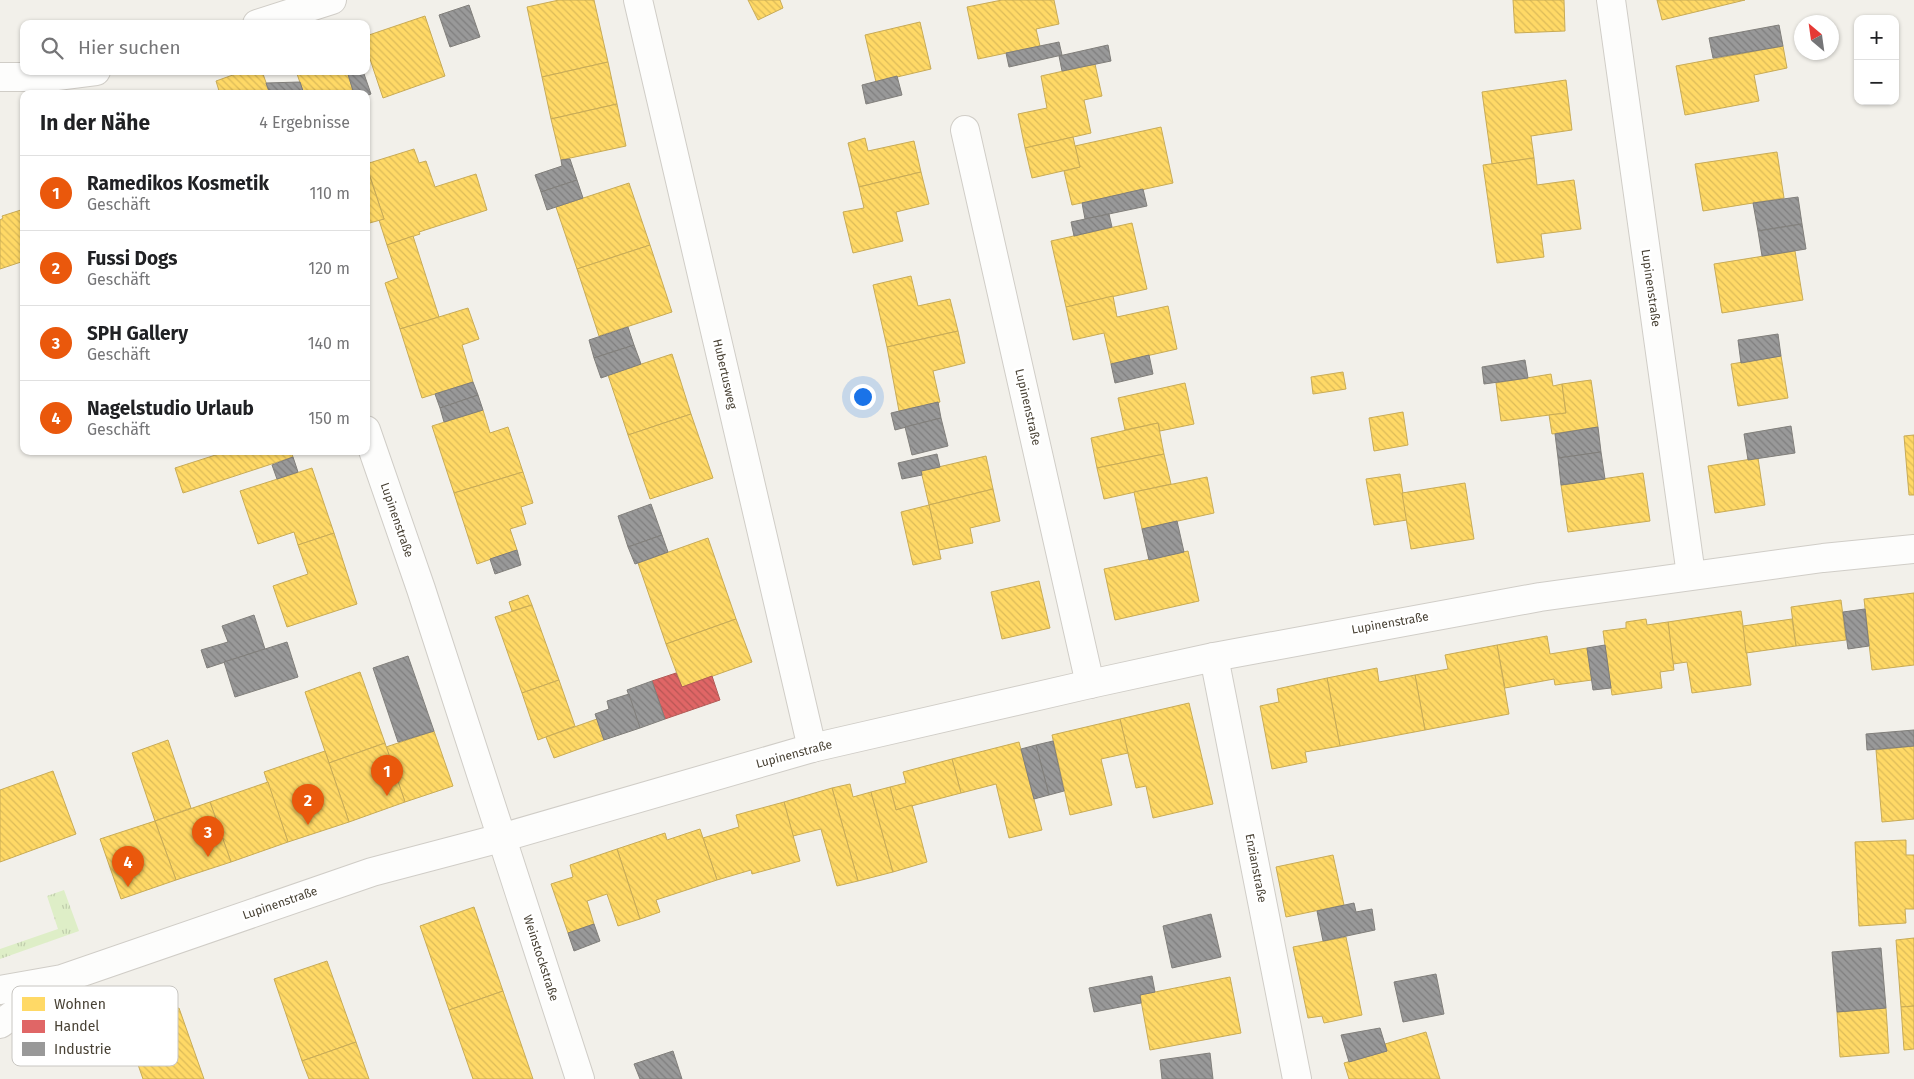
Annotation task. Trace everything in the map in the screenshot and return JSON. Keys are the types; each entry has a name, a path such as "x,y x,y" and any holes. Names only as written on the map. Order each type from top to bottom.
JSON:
{"street":[{"path":"270,20 332,0"},
{"name":"Hubertusweg","path":"638,0 812,748"},
{"name":"Lupinenstraße","path":"1611,0 1691,576"},
{"path":"0,77 49,77 65,75"},
{"name":"Lupinenstraße","path":"965,130 1090,684"},
{"name":"Lupinenstraße","path":"370,442 501,838"},
{"name":"Lupinenstraße","path":"23,986 62,979 372,872 501,838 812,748 1214,656 1501,604 1823,558 1914,549"},
{"name":"Enzianstraße","path":"1214,656 1297,1079"},
{"name":"Weinstockstraße","path":"501,838 580,1079"},
{"name":"Lupinenstraße","path":"52,986 62,979"},
{"name":"Lupinenstraße","path":"0,1024 12,1015"}],"green space":[{"path":"64,890 79,931 0,959 0,949 58,929 47,896"}],"building: Wohnen":[{"path":"559,0 594,0 608,62 542,77 527,7"},
{"path":"748,0 780,0 783,8 758,20"},
{"path":"1002,0 1054,0 1059,24 1036,29 1040,46 978,59 967,7"},
{"path":"1513,0 1564,0 1565,31 1515,33"},
{"path":"1657,0 1745,0 1662,20"},
{"path":"425,16 445,76 383,98 370,59 370,35"},
{"path":"920,22 931,69 876,82 865,35"},
{"path":"1783,46 1787,68 1754,75 1759,101 1685,115 1676,66"},
{"path":"608,62 617,104 551,119 542,77"},
{"path":"1095,64 1102,96 1084,100 1091,133 1025,148 1018,114 1047,108 1041,76"},
{"path":"233,75 263,75 269,90 219,90 216,81"},
{"path":"297,75 348,75 353,90 303,90"},
{"path":"1566,80 1572,130 1531,136 1534,158 1492,164 1482,92"},
{"path":"617,104 626,146 561,160 551,119"},
{"path":"1161,127 1173,183 1072,205 1064,171 1080,167 1075,146"},
{"path":"1073,137 1080,167 1032,178 1025,148"},
{"path":"865,138 868,151 914,141 921,172 859,187 848,143"},
{"path":"414,149 419,163 426,161 435,187 476,174 487,210 419,232 420,234 387,245 379,220 384,219 370,176 370,163"},
{"path":"1777,152 1784,198 1703,211 1695,164"},
{"path":"1534,158 1537,185 1574,180 1581,229 1541,234 1544,257 1497,263 1483,165"},
{"path":"921,172 929,204 896,212 903,241 853,253 843,212 864,208 859,187"},
{"path":"370,177 384,219 370,223"},
{"path":"629,183 650,245 577,269 556,207"},
{"path":"20,210 20,262 0,269 0,220 3,218 2,216"},
{"path":"1132,223 1147,289 1066,307 1051,241"},
{"path":"413,236 439,317 400,329 385,283 398,278 387,245"},
{"path":"650,245 672,312 599,336 577,269"},
{"path":"1795,251 1803,300 1722,313 1714,264"},
{"path":"911,276 918,306 950,299 958,331 887,347 873,285"},
{"path":"1113,296 1117,317 1168,306 1177,349 1111,364 1104,333 1073,340 1066,307"},
{"path":"468,308 479,339 462,345 473,382 422,398 400,329"},
{"path":"958,331 965,363 933,371 940,402 899,411 887,347"},
{"path":"672,354 691,414 628,435 608,375"},
{"path":"1781,356 1788,398 1738,406 1731,364"},
{"path":"1343,372 1346,389 1313,394 1311,377"},
{"path":"1551,374 1553,386 1562,384 1566,413 1501,421 1496,383"},
{"path":"1591,380 1598,427 1552,434 1549,415 1566,413 1562,384"},
{"path":"1185,383 1194,424 1160,431 1158,423 1125,430 1118,398"},
{"path":"483,410 490,433 508,427 523,472 454,493 432,426"},
{"path":"1403,412 1408,445 1374,451 1369,418"},
{"path":"691,414 713,478 650,499 628,435"},
{"path":"1158,423 1164,454 1097,468 1091,438"},
{"path":"1914,435 1914,495 1909,495 1904,436"},
{"path":"1164,454 1171,484 1104,499 1097,468"},
{"path":"216,455 292,455 293,457 183,493 175,468"},
{"path":"986,456 993,489 929,505 921,471"},
{"path":"1758,458 1765,505 1715,513 1708,466"},
{"path":"312,468 334,533 298,545 294,532 258,544 240,491"},
{"path":"523,472 533,503 521,507 526,524 510,529 517,550 477,564 454,493"},
{"path":"1643,473 1650,521 1568,532 1561,485"},
{"path":"1400,474 1407,520 1374,525 1366,479"},
{"path":"1207,477 1214,513 1142,529 1134,492"},
{"path":"1465,483 1474,539 1411,549 1402,493"},
{"path":"993,489 1000,521 970,528 973,543 939,550 929,505"},
{"path":"929,505 941,559 913,565 901,512"},
{"path":"334,533 357,604 287,627 273,586 308,574 298,545"},
{"path":"708,538 736,619 666,644 638,563"},
{"path":"1188,551 1199,601 1115,620 1104,569"},
{"path":"1039,581 1050,628 1002,639 991,592"},
{"path":"1914,593 1914,665 1872,670 1864,599"},
{"path":"528,595 532,605 512,611 509,602"},
{"path":"1841,600 1846,640 1796,646 1791,607"},
{"path":"532,605 559,680 522,693 495,617"},
{"path":"1741,611 1751,685 1692,693 1687,662 1673,664 1668,622"},
{"path":"736,619 752,662 682,687 666,644"},
{"path":"1646,619 1647,625 1668,622 1674,670 1660,672 1662,688 1612,695 1603,631 1626,628 1626,622"},
{"path":"1792,619 1796,646 1746,653 1743,626"},
{"path":"1547,636 1550,654 1587,648 1592,680 1555,685 1554,679 1505,688 1497,645"},
{"path":"1497,645 1509,714 1425,730 1415,675 1448,669 1445,655"},
{"path":"1377,668 1379,682 1415,675 1425,730 1340,746 1327,678"},
{"path":"360,672 385,743 329,763 305,692"},
{"path":"1327,678 1340,746 1305,752 1307,762 1272,769 1260,706 1279,702 1277,689"},
{"path":"559,680 575,726 538,740 522,693"},
{"path":"1189,703 1213,804 1153,818 1146,786 1136,788 1120,719"},
{"path":"597,719 604,740 554,758 546,737"},
{"path":"1120,719 1128,753 1101,759 1112,805 1070,815 1052,735"},
{"path":"434,731 453,786 405,802 386,747"},
{"path":"168,740 191,808 155,821 132,753"},
{"path":"1019,742 1042,830 1009,838 996,784 961,793 952,759"},
{"path":"385,743 405,802 349,822 329,763"},
{"path":"1914,746 1914,819 1882,822 1876,750"},
{"path":"325,751 349,822 288,842 264,772"},
{"path":"952,759 961,793 896,810 890,787 906,783 903,772"},
{"path":"53,771 76,834 0,862 0,790"},
{"path":"268,782 288,842 231,862 210,802"},
{"path":"850,784 853,797 871,792 893,872 858,881 832,788"},
{"path":"890,787 896,810 912,805 927,862 893,872 871,792"},
{"path":"832,788 858,881 837,886 821,829 793,836 784,802"},
{"path":"210,802 231,862 176,880 155,821"},
{"path":"784,802 800,861 752,874 751,870 717,880 703,838 739,827 736,815"},
{"path":"155,821 176,880 121,899 100,839"},
{"path":"700,829 717,880 656,900 660,912 640,919 617,849 665,833 667,840"},
{"path":"1906,840 1906,855 1914,855 1914,909 1905,909 1906,923 1859,926 1855,842"},
{"path":"617,849 640,919 618,926 607,894 587,901 594,924 568,933 551,884 573,877 570,865"},
{"path":"1333,855 1344,905 1286,917 1276,867"},
{"path":"474,907 503,991 449,1010 420,926"},
{"path":"1346,937 1362,1015 1324,1023 1322,1016 1308,1018 1293,947"},
{"path":"1914,938 1914,1006 1901,1007 1896,940"},
{"path":"327,961 356,1042 302,1061 274,979"},
{"path":"1230,977 1241,1033 1150,1050 1140,995"},
{"path":"503,991 533,1079 473,1079 449,1010"},
{"path":"1914,1006 1914,1049 1904,1050 1901,1007"},
{"path":"178,1008 204,1079 143,1079 138,1066 178,1066"},
{"path":"1886,1008 1889,1053 1840,1057 1837,1012"},
{"path":"1426,1032 1440,1079 1349,1079 1344,1063 1387,1051 1385,1044"},
{"path":"356,1042 369,1079 309,1079 302,1061"}],"building: Handel":[{"path":"676,673 682,687 712,676 720,700 665,719 652,681"}],"building: Industrie":[{"path":"469,5 480,37 450,47 439,15"},
{"path":"1779,25 1783,46 1713,58 1709,38"},
{"path":"1059,42 1062,55 1009,67 1006,53"},
{"path":"1108,45 1111,61 1062,71 1059,56"},
{"path":"348,75 364,75 370,90 353,90"},
{"path":"897,76 902,95 866,104 862,85"},
{"path":"300,82 303,90 269,90 266,83"},
{"path":"570,159 577,180 541,192 535,175 562,166 561,160"},
{"path":"577,180 583,198 547,210 541,192"},
{"path":"1143,189 1147,206 1085,219 1082,203"},
{"path":"1798,197 1802,224 1758,231 1753,203"},
{"path":"1109,214 1112,227 1074,236 1071,222"},
{"path":"1802,224 1806,249 1762,256 1758,231"},
{"path":"628,327 634,345 594,358 589,340"},
{"path":"1778,334 1781,356 1741,363 1738,340"},
{"path":"634,345 641,364 601,378 594,358"},
{"path":"1149,355 1153,374 1115,383 1111,364"},
{"path":"1525,360 1528,378 1484,384 1482,367"},
{"path":"473,382 478,395 440,408 435,394"},
{"path":"478,395 483,410 444,422 440,408"},
{"path":"938,402 941,418 895,430 891,413"},
{"path":"941,418 948,446 912,455 905,427"},
{"path":"1791,426 1795,453 1748,460 1744,434"},
{"path":"1598,427 1601,452 1558,458 1555,434"},
{"path":"1601,452 1605,479 1561,485 1558,458"},
{"path":"937,454 940,467 921,471 922,475 902,479 898,463"},
{"path":"293,457 298,472 277,479 272,465"},
{"path":"651,504 662,535 628,547 618,516"},
{"path":"1177,521 1184,552 1149,560 1142,529"},
{"path":"662,535 668,552 635,564 628,547"},
{"path":"517,550 521,565 495,574 490,559"},
{"path":"1865,609 1869,646 1848,649 1843,612"},
{"path":"254,615 265,649 207,668 201,650 228,642 222,626"},
{"path":"287,642 298,677 235,697 224,662"},
{"path":"1605,645 1611,688 1593,690 1587,648"},
{"path":"408,656 434,731 398,742 373,668"},
{"path":"652,681 665,719 640,728 627,690"},
{"path":"629,694 640,728 604,740 595,714 609,709 607,701"},
{"path":"1914,730 1914,746 1867,750 1866,734"},
{"path":"1053,741 1064,791 1049,795 1036,745"},
{"path":"1036,745 1049,795 1034,799 1021,749"},
{"path":"1354,903 1356,912 1372,909 1375,930 1323,941 1317,911"},
{"path":"1211,914 1221,957 1172,968 1163,926"},
{"path":"594,924 600,941 574,951 568,933"},
{"path":"1881,948 1886,1008 1837,1012 1832,952"},
{"path":"1436,974 1444,1014 1403,1022 1394,982"},
{"path":"1152,976 1155,992 1140,995 1141,1003 1094,1012 1089,988"},
{"path":"1380,1028 1387,1051 1349,1062 1341,1035"},
{"path":"673,1051 682,1079 640,1079 634,1064"},
{"path":"1210,1053 1213,1079 1162,1079 1160,1060"}],"place":[{"name":"Ramedikos Kosmetik","path":"387,796"},
{"name":"Fussi Dogs","path":"308,825"},
{"name":"SPH Gallery","path":"208,857"},
{"name":"Nagelstudio Urlaub","path":"128,887"}]}
